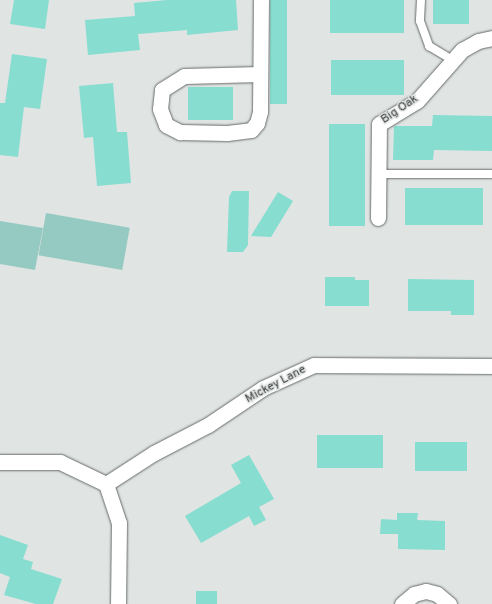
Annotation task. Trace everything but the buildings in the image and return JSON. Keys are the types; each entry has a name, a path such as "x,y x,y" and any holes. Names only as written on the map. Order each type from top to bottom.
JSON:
{"street":[{"path":"260,74 184,76 162,90 160,109 166,125 180,132 243,132 251,130 257,123 260,112 261,0"},
{"name":"Big Oak","path":"378,218 379,124 417,101 454,61 462,50 478,41 492,38"},
{"name":"Mickey Lane","path":"106,484 154,453 208,425 263,388 314,365 492,366"},
{"path":"0,462 60,462 106,484 119,523 118,604"},
{"path":"402,604 414,594 426,591 437,594 449,604"}],"lane":[{"path":"421,0 420,21 429,46 454,61"},
{"path":"378,174 492,174"}],"green space":[{"path":"46,213 130,228 122,270 39,255"},
{"path":"0,221 43,228 35,270 0,264"}]}
